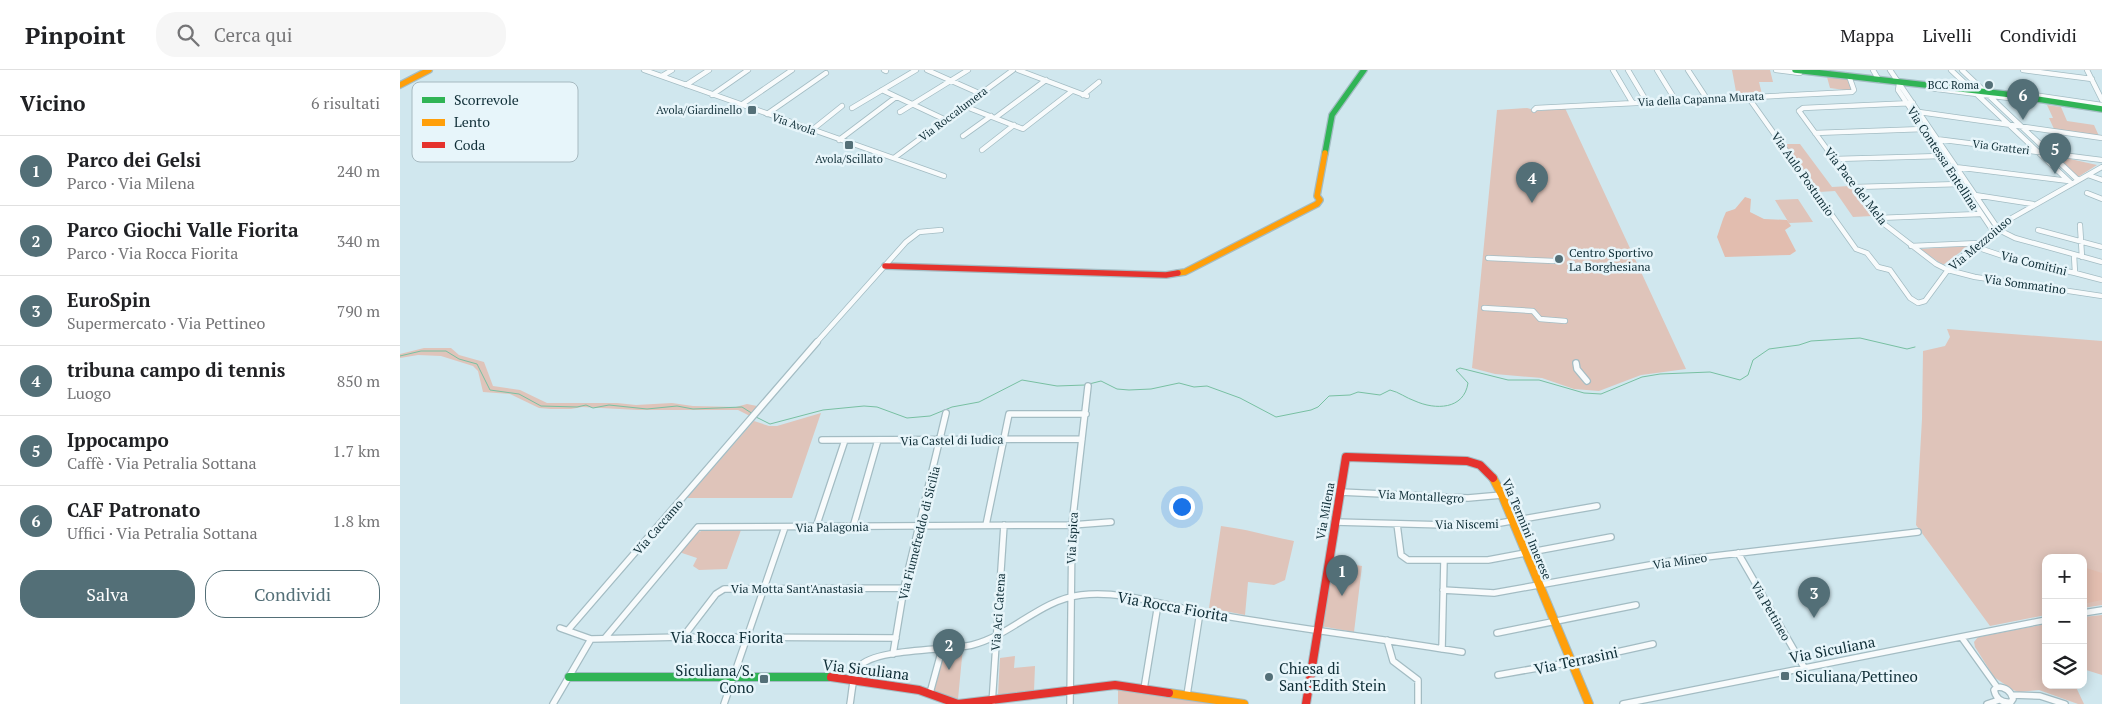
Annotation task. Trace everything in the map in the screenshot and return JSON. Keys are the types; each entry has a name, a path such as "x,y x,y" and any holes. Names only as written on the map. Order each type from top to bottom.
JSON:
{"street":[{"path":"400,85 428,70"},
{"name":"Via Avola","path":"644,70 944,176"},
{"path":"662,76 672,70"},
{"path":"686,85 709,70"},
{"path":"712,94 748,70"},
{"path":"741,105 792,70"},
{"path":"852,108 916,70"},
{"path":"926,70 981,94"},
{"path":"900,112 968,70"},
{"name":"Via Roccalumera","path":"893,158 1013,70"},
{"path":"1018,70 1085,95 1099,82"},
{"path":"885,266 1166,275 1185,272 1317,204 1320,200 1317,196 1332,115 1364,70"},
{"path":"1613,70 1632,102"},
{"path":"1628,70 1648,102"},
{"path":"1657,70 1676,101"},
{"path":"1688,70 1707,99"},
{"path":"1776,70 1878,78"},
{"path":"1795,70 1834,72 1850,77"},
{"path":"1815,70 2102,109"},
{"path":"1873,70 1878,78"},
{"path":"1890,70 1897,82"},
{"path":"1952,70 2071,182"},
{"path":"1962,70 2078,180"},
{"path":"2023,70 2092,80"},
{"path":"2087,70 2102,100"},
{"path":"766,114 828,71"},
{"name":"Via della Capanna Murata","path":"1534,110 1536,108 1632,102 1852,92 1854,90 1850,77"},
{"path":"963,136 1046,80"},
{"name":"Via Contessa Entellina","path":"1897,82 1898,89 1992,231"},
{"name":"Via Contessa Entellina","path":"1897,82 1997,227"},
{"path":"882,90 910,105 946,120"},
{"path":"964,106 1023,129 1072,91"},
{"path":"840,140 896,97"},
{"name":"Via Aulo Postumio","path":"1748,97 1858,251 1867,253 1878,267 1890,270 1910,298 1922,303"},
{"path":"1907,103 1913,103"},
{"name":"Via Pace del Mela","path":"1907,103 1799,110 1799,112 1878,218 1910,246 1934,263 1948,270"},
{"path":"812,130 842,106"},
{"path":"1919,112 2102,138"},
{"path":"982,150 1014,125"},
{"path":"1815,133 1924,129"},
{"name":"Via Gratteri","path":"1930,138 2102,160"},
{"path":"1835,159 1941,156"},
{"path":"1948,166 2071,182"},
{"name":"Via Mezzoiuso","path":"1922,303 1959,258 1978,245 1997,227 2071,182 2102,167"},
{"path":"2088,175 2102,180"},
{"path":"1855,187 1961,184"},
{"path":"2087,194 2102,199"},
{"path":"1975,195 2034,204"},
{"path":"1878,218 1980,214"},
{"path":"2080,224 2082,257"},
{"path":"1997,227 2015,238 2102,262"},
{"name":"Via Caccamo","path":"568,630 748,423 800,360 914,234 941,230"},
{"path":"2038,230 2102,246"},
{"path":"1910,246 1978,245"},
{"name":"Via Comitini","path":"1978,245 2009,258 2075,273 2074,254"},
{"path":"1488,258 1554,261"},
{"name":"Via Sommatino","path":"1948,270 1975,277 2102,296"},
{"path":"2075,273 2102,280"},
{"path":"1484,308 1533,311 1540,319 1565,322"},
{"path":"1576,364 1577,369 1587,381"},
{"name":"Via Ispica","path":"1070,704 1072,525 1088,386"},
{"name":"Via Fiumefreddo di Sicilia","path":"893,654 904,588 942,440 946,413"},
{"path":"986,525 1009,414 1086,414"},
{"name":"Via Castel di Iudica","path":"822,440 1082,439"},
{"path":"816,527 845,440"},
{"path":"853,527 878,440"},
{"name":"Via Milena","path":"1306,704 1346,457"},
{"name":"Via Termini Imerese","path":"1346,457 1474,462 1490,472 1502,495 1589,704"},
{"name":"Via Montallegro","path":"1340,492 1468,498 1502,495"},
{"name":"Via Niscemi","path":"1334,522 1481,526 1598,506"},
{"name":"Via Palagonia","path":"605,638 696,528 1004,526 1072,525 1111,522"},
{"path":"1397,524 1400,553 1403,558 1488,560 1611,537"},
{"name":"Via Aci Catena","path":"992,702 1004,526"},
{"path":"724,704 785,527"},
{"name":"Via Mineo","path":"1443,590 1486,593 1672,561 1918,532"},
{"name":"Via Pettineo","path":"1738,553 1805,669"},
{"path":"1442,649 1444,560"},
{"name":"Via Motta Sant'Anastasia","path":"683,637 720,590 904,588"},
{"name":"Via Rocca Fiorita","path":"855,679 858,668 865,661 893,654 942,650 973,644 997,636 1044,608 1070,597 1083,595 1109,596 1200,612 1462,652"},
{"path":"1144,689 1158,604"},
{"path":"1497,633 1636,605"},
{"path":"2087,612 2102,610"},
{"path":"1187,695 1200,612"},
{"name":"Via Siculiana","path":"1623,704 2042,621"},
{"name":"Via Rocca Fiorita","path":"560,628 591,638 896,638"},
{"path":"553,704 591,638"},
{"path":"1962,638 1997,687 2005,688 2012,696 2040,696 2065,704"},
{"path":"1387,640 1393,661 1418,680 1418,704"},
{"name":"Via Terrasini","path":"1498,675 1572,662 1653,644"},
{"path":"930,693 942,650"},
{"name":"Via Siculiana","path":"569,678 836,676 919,690 955,704 992,702 1115,685 1244,704"},
{"path":"850,704 855,679"},
{"path":"1997,687 1994,692 1999,700"},
{"path":"1988,704 1999,700 2009,703 2012,701 2012,696"}],"shaded area":[{"path":"1732,70 1770,70 1773,82 1759,82 1762,94 1737,97"},
{"path":"1827,77 1849,79 1852,91 1830,88"},
{"path":"2047,105 2061,107 2067,121 2094,125 2099,136 2054,129 2049,118 2053,118"},
{"name":"Centro Sportivo La Borghesiana","path":"1527,108 1538,111 1565,108 1686,369 1641,375 1599,391 1574,389 1542,378 1495,374 1472,368 1497,110"},
{"path":"1784,144 1800,144 1832,187 1850,186 1872,216 1853,217 1835,191 1819,192"},
{"path":"2057,156 2097,165 2078,177"},
{"path":"1745,197 1751,199 1750,212 1764,219 1787,220 1791,226 1785,230 1796,251 1790,255 1725,257 1717,237 1723,219 1726,212 1735,209"},
{"path":"1798,199 1813,222 1789,223 1775,200"},
{"path":"1967,247 1943,265 1920,249"},
{"path":"1947,329 2102,341 2102,605 2087,607 2087,554 2042,554 2042,616 1990,626 1916,525 1922,419 1923,351 1945,346 1950,337"},
{"path":"424,348 451,348 459,355 484,362 493,386 520,390 547,403 617,403 636,405 672,403 693,406 736,407 747,404 757,406 750,416 738,410 539,408 510,394 483,392 478,371 473,366 441,356 418,355 400,358 400,354"},
{"path":"821,413 792,498 687,498 754,421 769,426 777,426"},
{"path":"1221,526 1294,541 1285,580 1274,585 1248,582 1245,615 1209,608"},
{"path":"703,530 741,530 727,569 699,570 693,566 697,558 679,552 694,535"},
{"path":"1330,561 1362,566 1354,632 1320,626"},
{"path":"2087,568 2102,573 2102,600 2087,603"},
{"path":"2102,615 2102,675 2087,670 2087,617"},
{"path":"2042,625 2042,689 2077,689 2084,704 2078,704 2039,690 2019,692 2013,690 1994,677 1975,647 1974,642 1978,637"},
{"path":"963,647 958,699 932,691 943,650"},
{"path":"1015,656 1014,668 1035,666 1034,691 998,695 1000,658"},
{"path":"1118,688 1213,699 1212,704 1118,704"}],"waterway":[{"path":"1089,384 1101,381 1117,389 1129,390 1151,389 1179,383 1194,387 1207,386 1240,398 1276,417 1311,410 1318,407 1329,396 1350,395 1358,392 1380,395 1390,390 1423,404 1448,406 1461,398 1468,383 1456,370 1460,368 1508,380 1539,380 1584,393 1601,394 1642,377 1660,374 1710,372 1740,380 1748,375 1753,360 1769,349 1799,345 1811,341 1860,338 1907,349 1915,347"},
{"path":"400,356 421,351 446,351 459,359 477,364 490,390 519,394 541,406 577,407 586,405 593,408 609,405 647,409 677,406 693,409 742,407 753,414"},
{"path":"756,417 770,424 823,410 864,406 877,407 907,418 930,416 952,407 979,402 1022,380 1057,386 1085,385"}],"traffic: fast":[{"path":"1325,153 1332,115 1364,70"},
{"path":"1795,70 2005,94 2102,109"},
{"path":"569,677 831,677"}],"traffic: slow":[{"path":"400,85 429,70"},
{"path":"1178,273 1185,272 1317,204 1320,200 1317,196 1325,153"},
{"path":"1493,478 1502,495 1589,704"},
{"path":"1169,693 1244,704"}],"traffic: jam":[{"path":"885,266 1166,275 1178,273"},
{"path":"1306,704 1346,457 1467,461 1480,465 1493,478"},
{"path":"831,677 919,690 958,704 1115,685 1169,693"}],"place":[{"name":"BCC Roma","path":"1989,85"},
{"name":"Avola/Giardinello","path":"752,110"},
{"name":"CAF Patronato","path":"2023,120"},
{"name":"Avola/Scillato","path":"849,145"},
{"name":"Ippocampo","path":"2055,174"},
{"name":"tribuna campo di tennis","path":"1532,203"},
{"name":"Centro Sportivo La Borghesiana","path":"1559,259"},
{"name":"Parco dei Gelsi","path":"1342,596"},
{"name":"EuroSpin","path":"1814,618"},
{"name":"Parco Giochi Valle Fiorita","path":"949,670"},
{"name":"Siculiana/Pettineo","path":"1785,676"},
{"name":"Chiesa di Sant'Edith Stein","path":"1269,677"},
{"name":"Siculiana/S. Cono","path":"764,679"}]}
